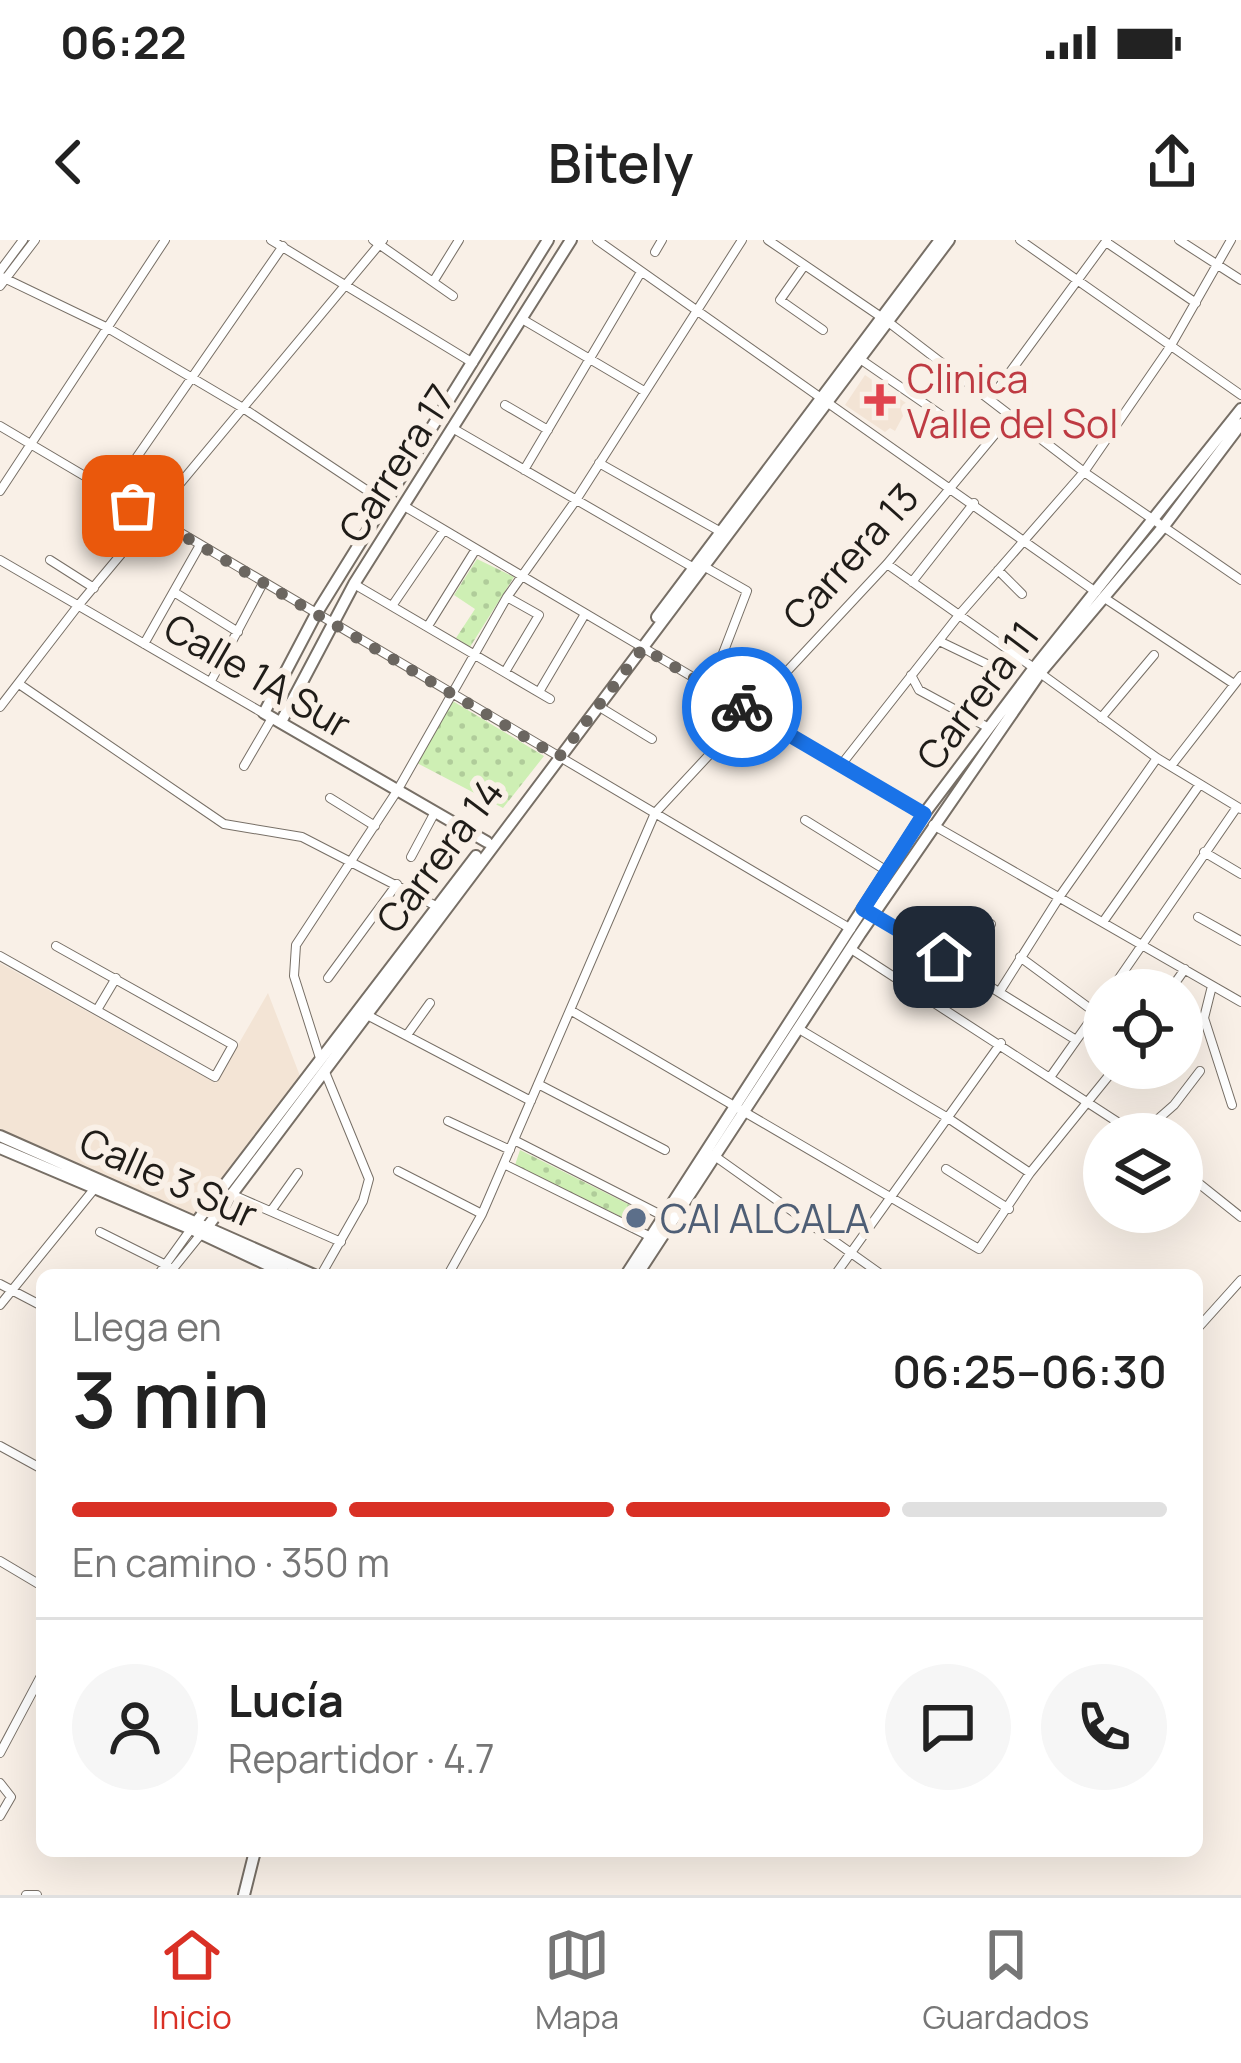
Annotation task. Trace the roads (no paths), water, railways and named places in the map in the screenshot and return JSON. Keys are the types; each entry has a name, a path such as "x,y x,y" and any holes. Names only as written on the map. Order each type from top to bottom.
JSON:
{"street":[{"path":"1,278 22,240"},
{"path":"1,278 35,240"},
{"path":"0,491 166,240"},
{"path":"271,240 473,363"},
{"path":"433,282 459,240"},
{"name":"Carrera 17","path":"272,718 316,614 548,240"},
{"name":"Carrera 17","path":"272,718 571,240"},
{"path":"597,240 1099,594 1238,680 1171,766"},
{"path":"655,252 662,240"},
{"path":"322,1269 363,1202 369,1179 322,1065 292,960 296,945 398,790 507,598 576,500 742,240"},
{"path":"768,240 884,319 1084,472 1241,580"},
{"name":"Carrera 14","path":"169,1269 826,400 940,240"},
{"name":"Carrera 14","path":"699,567 721,532 949,240"},
{"path":"1020,240 1241,395"},
{"path":"1179,240 1241,280"},
{"path":"841,765 959,615 1084,472 1170,346 1232,240"},
{"path":"0,707 77,607 350,285 379,241 453,296"},
{"path":"991,398 1107,241 1196,303"},
{"path":"112,493 283,246"},
{"path":"805,266 780,300 823,330"},
{"path":"524,470 641,272"},
{"path":"1,278 106,327 387,504"},
{"path":"522,319 644,391"},
{"path":"860,359 947,419"},
{"path":"505,405 548,430"},
{"name":"Carrera 11","path":"1159,522 1241,409"},
{"name":"Carrera 13","path":"451,1269 482,1214 655,813 887,563 1011,415"},
{"name":"Carrera 11","path":"868,911 924,814 989,728 1241,424"},
{"path":"0,427 855,931"},
{"path":"454,429 747,591 710,687"},
{"path":"599,463 721,532"},
{"path":"912,582 974,503"},
{"path":"403,506 924,814"},
{"path":"392,606 444,530"},
{"path":"144,644 200,545"},
{"path":"428,626 476,549"},
{"name":"Calle 1A Sur","path":"0,560 487,842"},
{"path":"50,560 94,588"},
{"path":"887,563 1157,758 1239,808 1125,969"},
{"path":"998,571 1022,594"},
{"path":"211,681 263,583"},
{"path":"354,584 550,699"},
{"path":"174,592 238,632"},
{"path":"505,672 538,615 507,598"},
{"path":"538,692 585,614"},
{"path":"938,641 989,665"},
{"name":"Carrera 14","path":"556,755 640,646"},
{"path":"1101,718 1154,656"},
{"name":"Carrera 11","path":"640,1269 734,1104 1037,670"},
{"path":"911,675 919,690 989,728"},
{"path":"19,684 224,824 285,832 441,909"},
{"path":"598,706 652,739"},
{"path":"244,766 272,718"},
{"path":"1000,991 1157,758"},
{"path":"1103,922 1200,784"},
{"path":"329,798 376,826"},
{"name":"Carrera 14","path":"441,909 516,809"},
{"path":"412,857 435,812"},
{"path":"805,820 887,871"},
{"path":"933,825 1185,969"},
{"path":"1204,852 1241,874"},
{"path":"328,977 397,884"},
{"path":"868,911 1076,1040"},
{"path":"923,944 942,912 984,937"},
{"path":"1198,917 1241,941"},
{"path":"965,969 992,924"},
{"name":"Carrera 11","path":"630,1269 747,1111 851,949 855,931"},
{"path":"0,956 215,1077 233,1045 56,946"},
{"path":"851,949 1104,1113"},
{"path":"1020,957 1083,1003"},
{"path":"97,1010 116,978"},
{"path":"1203,980 1241,1003"},
{"path":"1212,986 1204,1018 1232,1105"},
{"path":"407,1035 430,1003"},
{"path":"570,1010 979,1249 1030,1173 1100,1089"},
{"path":"363,1012 531,1101"},
{"path":"800,1029 1030,1173"},
{"path":"1051,1076 1083,1031"},
{"path":"839,1269 1001,1043"},
{"name":"Carrera 14","path":"199,1227 230,1193 322,1065"},
{"path":"538,1084 665,1150"},
{"path":"1164,1113 1186,1089"},
{"path":"448,1121 512,1145 668,1219"},
{"name":"Calle 3 Sur","path":"0,1136 199,1227 278,1269"},
{"name":"Calle 3 Sur","path":"0,1148 303,1269"},
{"path":"716,1157 874,1269"},
{"path":"504,1164 651,1237"},
{"path":"946,1169 1009,1209"},
{"path":"398,1171 482,1214"},
{"path":"271,1211 298,1173"},
{"path":"1203,1187 1241,1217"},
{"path":"0,1305 95,1188"},
{"path":"230,1193 341,1243"},
{"path":"100,1232 169,1269"},
{"path":"1203,1322 1241,1280"},
{"path":"0,1284 36,1303"},
{"path":"0,1446 36,1466"},
{"path":"0,1562 36,1583"},
{"path":"0,1753 36,1685"},
{"path":"0,1784 11,1797 0,1816"},
{"path":"244,1895 254,1857"},
{"path":"26,1895 37,1895"}],"place":[{"name":"Clinica Valle del Sol","path":"880,400"},
{"name":"CAI ALCALA","path":"636,1218"}]}
